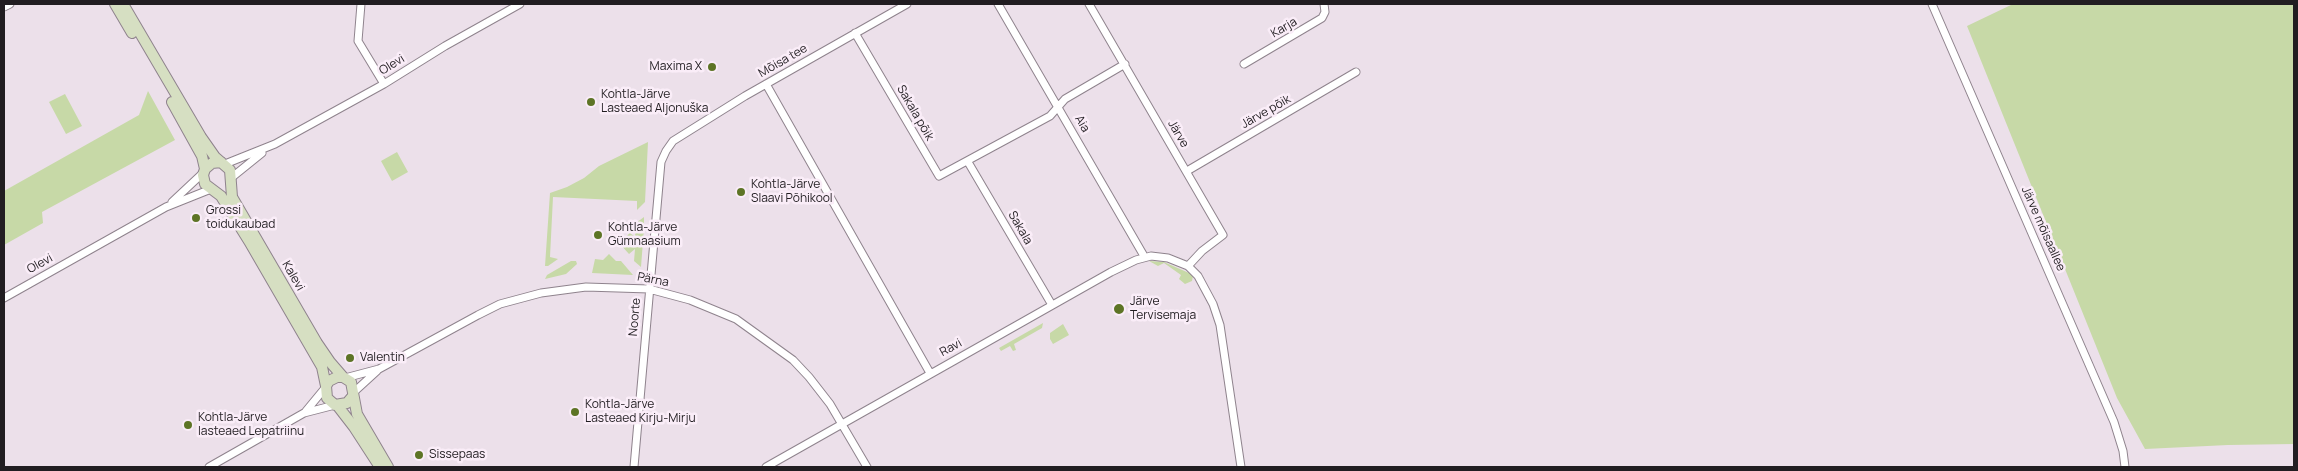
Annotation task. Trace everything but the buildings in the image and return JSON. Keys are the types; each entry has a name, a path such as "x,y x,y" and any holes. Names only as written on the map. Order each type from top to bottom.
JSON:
{"main road":[{"name":"Kalevi","path":"115,4 194,140 202,156 204,181 235,216 322,367 327,398 336,405 354,427 380,467"},
{"name":"Kalevi","path":"123,4 201,137 230,170 231,191 235,202 318,344 330,362 344,378 351,382 357,414 388,467"},
{"path":"204,170 212,163 223,163"},
{"path":"213,189 224,189 231,180"},
{"path":"326,387 334,378 344,378"},
{"path":"336,405 347,403 353,394"}],"street":[{"path":"4,7 10,4"},
{"path":"361,4 358,41 384,84"},
{"name":"Olevi","path":"223,163 275,144 384,84 445,46 520,4"},
{"name":"Mõisa tee","path":"673,141 766,84 907,4"},
{"name":"Aia","path":"998,4 1148,256"},
{"name":"Järve","path":"1089,4 1223,235 1202,251 1188,266"},
{"name":"Karja","path":"1244,64 1322,18 1325,12 1324,4"},
{"name":"Järve mõisaallee","path":"1932,4 2114,422 2124,467"},
{"name":"Sakala põik","path":"855,33 939,176 968,162"},
{"path":"968,162 1050,116 1072,94 1125,64"},
{"name":"Järve põik","path":"1187,171 1356,72"},
{"path":"766,84 930,373"},
{"name":"Noorte","path":"634,467 661,162 673,141"},
{"name":"Olevi","path":"231,180 275,144"},
{"name":"Sakala","path":"968,162 1052,305"},
{"name":"Olevi","path":"166,207 190,187 204,170"},
{"name":"Olevi","path":"4,298 166,207 213,189"},
{"path":"1148,256 1168,258 1188,266 1198,276 1210,297 1218,318 1241,467"},
{"name":"Ravi","path":"766,467 1052,305 1148,256"},
{"name":"Pärna","path":"344,378 379,369 500,304 541,293 586,287 614,286 649,289 690,300 736,319 803,370 823,394 843,424 867,467"},
{"name":"Pärna","path":"353,394 379,369"},
{"path":"304,413 326,387"},
{"path":"209,467 304,413 336,405"}],"green space":[{"path":"2013,4 2294,4 2294,444 2145,449 2117,398 1967,26"},
{"path":"148,91 175,140 42,212 43,223 4,245 4,191 139,115"},
{"path":"65,94 82,126 66,134 49,102"},
{"path":"648,142 645,202 637,210 637,201 553,197 550,257 558,259 545,266 550,193 567,187 584,178 599,166"},
{"path":"397,152 408,172 392,181 381,161"},
{"path":"644,217 641,267 634,261 635,249 629,254 619,243 630,233 635,237 636,223"},
{"path":"609,254 616,261 621,261 633,275 592,273 595,259 603,260"},
{"path":"571,261 576,261 577,264 566,274 545,279 547,275"},
{"path":"1149,261 1164,262 1189,273 1193,276 1192,281 1185,284 1179,279 1181,275 1164,263 1158,266"},
{"path":"1043,323 1042,328 1014,344 1016,350 1013,351 1010,346 1001,351 999,348"},
{"path":"1063,324 1069,335 1053,344 1050,339 1050,333"}],"place":[{"name":"Maxima X","path":"712,67"},
{"name":"Kohtla-Järve Lasteaed Aljonuška","path":"591,102"},
{"name":"Kohtla-Järve Slaavi Põhikool","path":"741,192"},
{"name":"Grossi toidukaubad","path":"196,218"},
{"name":"Kohtla-Järve Gümnaasium","path":"598,235"},
{"name":"Järve Tervisemaja","path":"1119,309"},
{"name":"Valentin","path":"350,358"},
{"name":"Kohtla-Järve Lasteaed Kirju-Mirju","path":"575,412"},
{"name":"Kohtla-Järve lasteaed Lepatriinu","path":"188,425"},
{"name":"Sissepaas","path":"419,455"}]}
